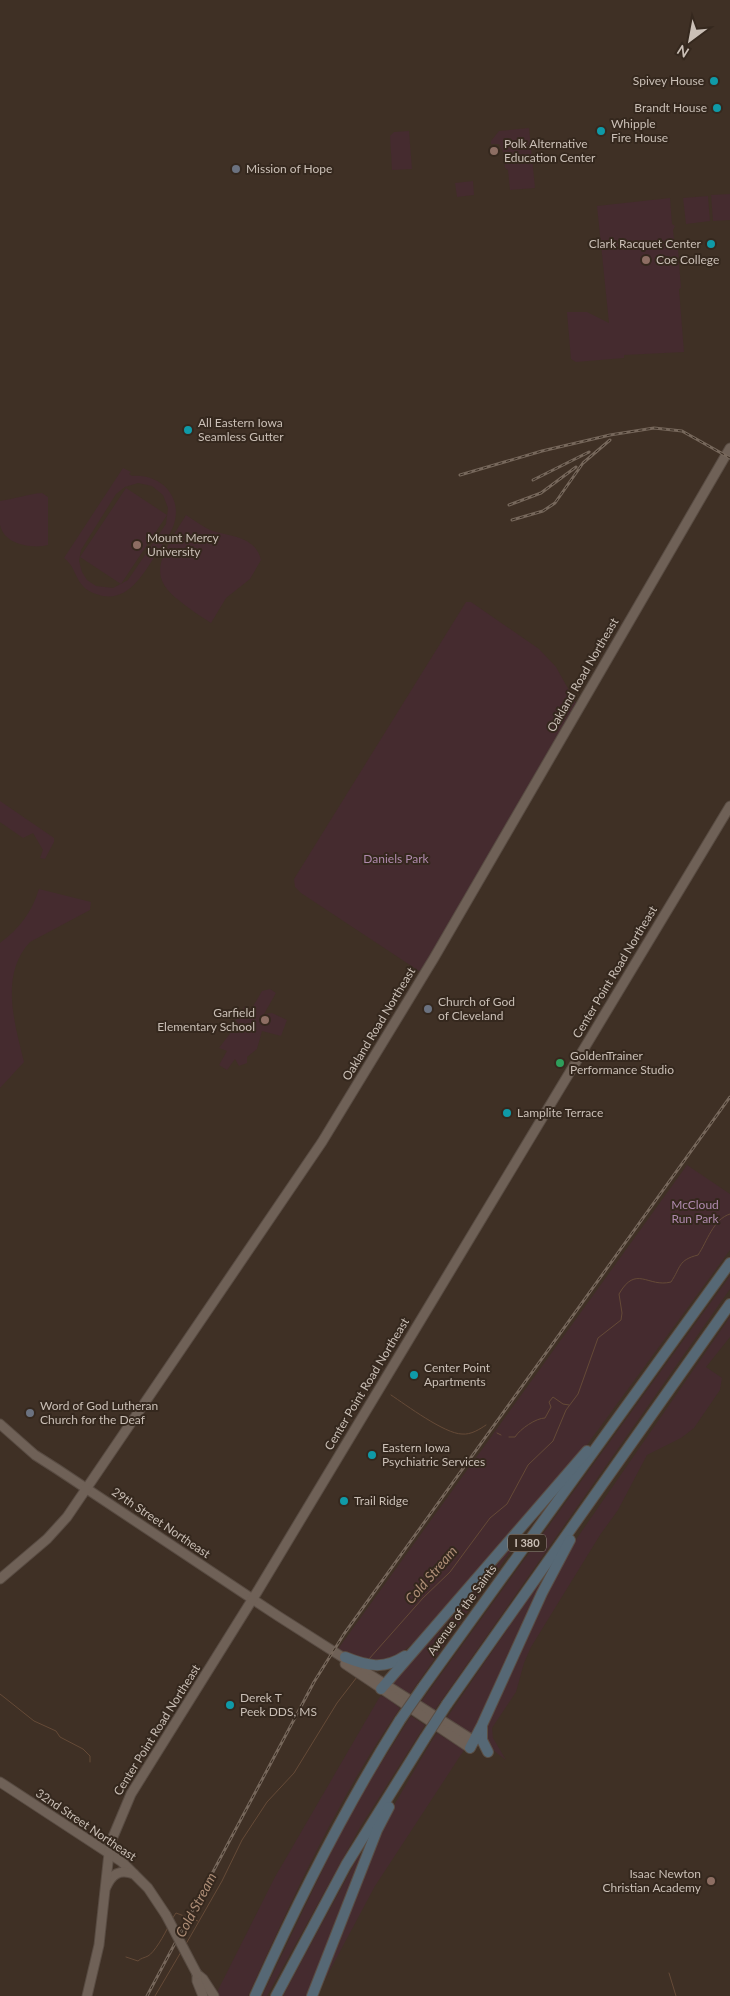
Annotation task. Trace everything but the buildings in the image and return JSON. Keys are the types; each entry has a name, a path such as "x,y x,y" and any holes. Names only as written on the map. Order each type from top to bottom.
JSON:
{"highway":[{"name":"Avenue of the Saints","path":"255,1996 321,1855 400,1720 730,1263"},
{"name":"I 380","path":"276,1996 313,1922 346,1865 447,1704 730,1304"},
{"path":"384,1686 509,1544 631,1399"},
{"path":"472,1745 548,1580 600,1489"},
{"path":"345,1657 368,1672 392,1663 412,1652"},
{"path":"482,1725 482,1740 488,1752"},
{"path":"312,1996 377,1830 414,1756"}],"main road":[{"name":"Oakland Road Northeast","path":"0,1579 59,1527 322,1142 439,951 730,448"},
{"name":"Center Point Road Northeast","path":"87,1996 99,1945 108,1852 118,1821 131,1794 253,1600 730,806"},
{"name":"29th Street Northeast","path":"0,1424 35,1455 253,1600 345,1657"},
{"name":"29th Street Northeast","path":"312,1638 317,1645 354,1664"},
{"path":"368,1672 384,1686 472,1745"},
{"name":"32nd Street Northeast","path":"0,1782 108,1852 136,1874 154,1896 197,1974 204,1979 214,1996"},
{"path":"103,1892 116,1873 122,1871 136,1874"},
{"name":"32nd Street Northeast","path":"197,1974 197,1981 203,1996"}],"green space":[{"path":"529,128 535,188 510,190 508,170 505,168 503,152 499,144 491,144 491,141 499,131"},
{"path":"409,131 412,169 392,170 390,136 394,132"},
{"path":"473,181 474,195 457,197 455,183"},
{"path":"730,194 730,220 713,221 711,195"},
{"path":"708,196 710,221 686,224 683,198"},
{"path":"670,198 672,224 675,226 673,230 675,248 678,249 684,352 624,355 624,358 576,362 571,359 567,312 587,312 609,323 597,206"},
{"path":"123,468 131,472 129,474 132,476 141,476 158,481 171,493 176,510 172,528 141,577 126,591 117,595 107,596 89,591 80,582 72,567 64,558","holes":["138,483 152,486 163,495 168,508 166,524 128,580 113,588 96,586 87,580 82,572 79,561 81,550 116,494 125,487"]},
{"path":"126,488 167,515 121,584 80,557"},
{"path":"42,493 48,497 48,545 27,546 7,537 0,525 0,501"},
{"path":"186,515 210,530 247,541 258,552 261,560 250,579 226,598 211,623 176,598 166,588 161,578 161,566 165,553"},
{"name":"Daniels Park","path":"466,602 471,602 539,649 556,667 576,703 423,969 419,971 301,893 295,887 294,879"},
{"path":"0,801 54,838 54,842 45,859 40,858 43,850 33,833 23,838 0,822"},
{"path":"39,889 91,902 90,910 30,942 21,955 12,983 12,999 16,1031 24,1062 0,1088 0,943 24,919 33,905"},
{"path":"270,989 276,993 264,1014 272,1013 287,1020 281,1036 262,1031 257,1049 247,1057 247,1063 239,1066 235,1059 227,1070 219,1065 227,1051 219,1048 238,1023 235,1020 245,1006 251,1010 262,991"},
{"name":"McCloud Run Park","path":"687,1165 730,1194 730,1250 587,1445 413,1643 395,1656 377,1661 368,1661 348,1655 338,1649"},
{"path":"730,1276 730,1289 434,1711 421,1702"},
{"path":"730,1317 730,1337 706,1367 722,1378 720,1390 694,1428 681,1438 647,1455 618,1510 600,1535 531,1647 524,1663 516,1692 492,1728 493,1738 506,1760 493,1750 487,1742 485,1727 568,1551"},
{"path":"516,1540 518,1541 409,1695 392,1684 392,1681 443,1628"},
{"path":"539,1583 542,1585 473,1736 446,1719"},
{"path":"381,1696 400,1708 356,1777 318,1849 248,1996 217,1996 216,1994 275,1877 379,1698"},
{"path":"411,1716 425,1725 359,1829 267,1996 262,1996 351,1811"},
{"path":"438,1731 464,1749 464,1750 375,1886 322,1985 320,1984 373,1847 390,1812 431,1742 437,1733 463,1749"},
{"path":"359,1855 362,1856 308,1996 283,1996"}],"waterway":[{"name":"Cold Stream","path":"369,1659 423,1598 450,1572 490,1518 507,1504 528,1465 553,1441 566,1410 578,1394 598,1338 621,1320 622,1313 619,1294 625,1285 631,1280 637,1279 663,1283 671,1282 683,1262 698,1255 715,1226 730,1214"},
{"path":"391,1395 426,1418 455,1433 469,1434 486,1425"},
{"path":"509,1437 515,1437 528,1425 545,1418 551,1407 549,1402 553,1397 563,1404 569,1405"},
{"path":"497,1433 501,1435"},
{"name":"Cold Stream","path":"186,1944 222,1881 242,1840 267,1802 294,1773 337,1703 357,1677"},
{"path":"0,1694 34,1721 56,1731 60,1737 83,1749 90,1756 90,1762"},
{"path":"172,1919 176,1913 198,1921"},
{"path":"126,1957 138,1961 148,1956 168,1927"},
{"name":"Cold Stream","path":"155,1996 181,1952"},
{"path":"669,1973 676,1996"}],"railway":[{"path":"460,475 542,451 610,435 654,428 682,431 730,458"},
{"path":"512,520 543,511 555,503 583,463 610,440"},
{"path":"533,480 589,452"},
{"path":"509,505 541,493 576,467"},
{"path":"147,1996 314,1682 344,1634 730,1097"}],"place":[{"name":"Spivey House","path":"714,81"},
{"name":"Brandt House","path":"717,108"},
{"name":"Whipple Fire House","path":"601,131"},
{"name":"Polk Alternative Education Center","path":"494,151"},
{"name":"Mission of Hope","path":"236,169"},
{"name":"Clark Racquet Center","path":"711,244"},
{"name":"Coe College","path":"646,260"},
{"name":"All Eastern Iowa Seamless Gutter","path":"188,430"},
{"name":"Mount Mercy University","path":"137,545"},
{"name":"Church of God of Cleveland","path":"428,1009"},
{"name":"Garfield Elementary School","path":"265,1020"},
{"name":"GoldenTrainer Performance Studio","path":"560,1063"},
{"name":"Lamplite Terrace","path":"507,1113"},
{"name":"Center Point Apartments","path":"414,1375"},
{"name":"Word of God Lutheran Church for the Deaf","path":"30,1413"},
{"name":"Eastern Iowa Psychiatric Services","path":"372,1455"},
{"name":"Trail Ridge","path":"344,1501"},
{"name":"Derek T Peek DDS, MS","path":"230,1705"},
{"name":"Isaac Newton Christian Academy","path":"711,1881"}]}
